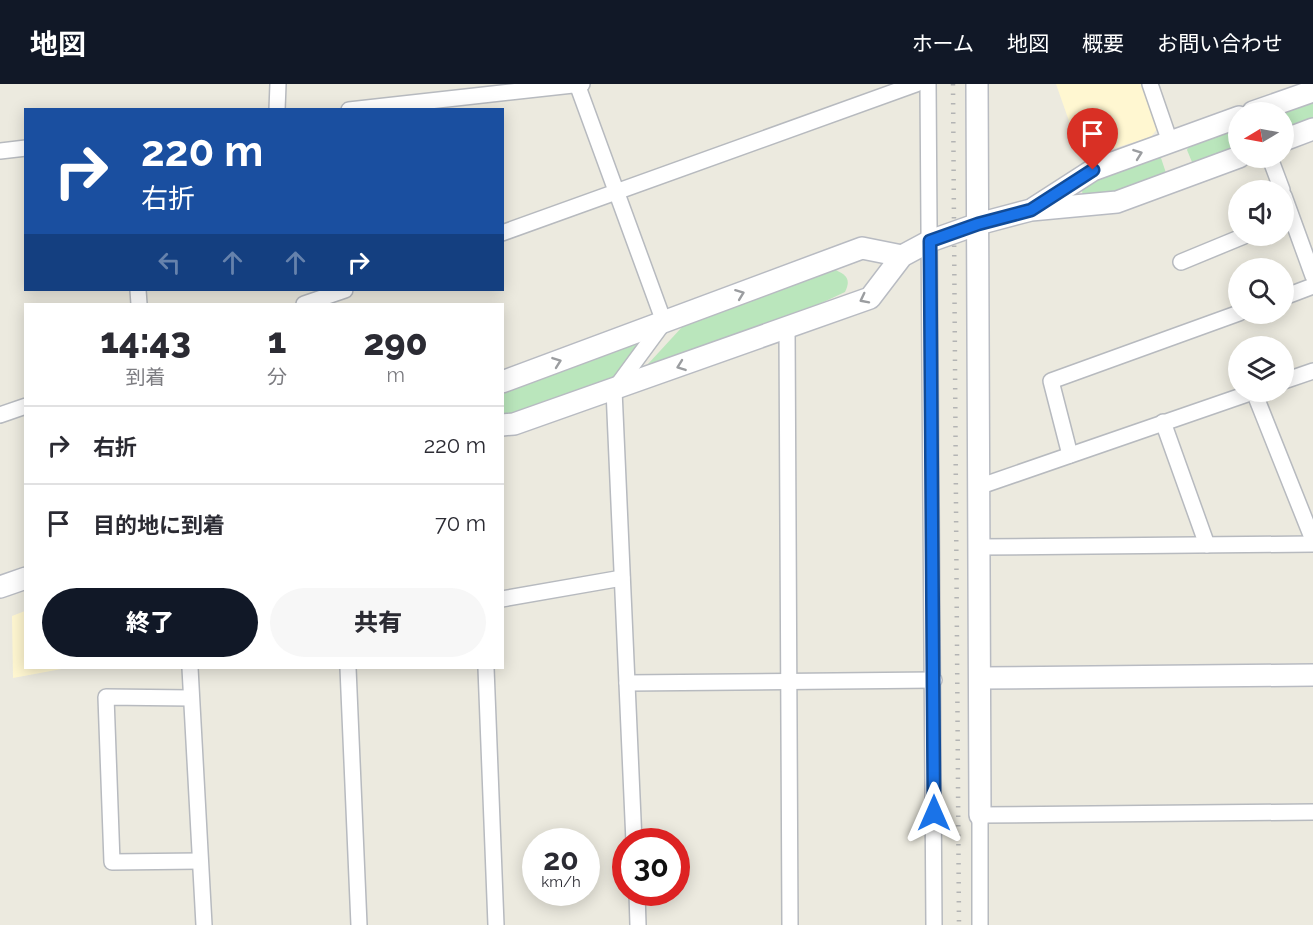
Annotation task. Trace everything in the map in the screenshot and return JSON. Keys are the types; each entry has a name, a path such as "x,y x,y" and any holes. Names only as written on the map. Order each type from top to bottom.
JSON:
{"street":[{"path":"277,108 278,84"},
{"path":"367,108 579,84 615,192 664,322"},
{"path":"504,231 916,84"},
{"path":"928,84 934,925"},
{"path":"977,84 980,925"},
{"path":"1150,84 1170,142"},
{"path":"1282,102 1313,91"},
{"path":"1031,210 1093,170 1228,121"},
{"path":"1294,136 1313,129"},
{"path":"0,151 24,148"},
{"path":"504,425 514,424 614,390 870,298 902,256 930,241 978,224 1031,210 1117,202 1228,161"},
{"path":"1294,227 1309,252 1313,276"},
{"path":"1181,262 1228,243"},
{"path":"504,381 862,248 902,256"},
{"path":"1294,293 1313,286"},
{"path":"307,303 338,294"},
{"path":"1070,455 1051,381 1228,317"},
{"path":"633,828 614,390 664,322"},
{"path":"787,328 790,925"},
{"path":"1294,378 1313,371"},
{"path":"978,487 1228,401"},
{"path":"979,547 1313,542 1258,402"},
{"path":"0,415 24,407"},
{"path":"1163,422 1207,545"},
{"path":"504,599 622,578"},
{"path":"0,587 24,579"},
{"path":"190,669 204,925"},
{"path":"348,669 359,925"},
{"path":"486,669 496,925"},
{"path":"980,678 1313,675"},
{"path":"627,683 934,680"},
{"path":"191,698 106,697 112,862 200,861"},
{"path":"980,815 1313,812"},
{"path":"637,906 638,925"}],"shaded area":[{"path":"1056,84 1145,84 1161,124 1151,137 1082,158"},
{"path":"24,611 24,669 62,669 13,678 12,616"}],"green space":[{"path":"1313,97 1313,126 1294,133 1294,104"},
{"path":"1228,128 1228,157 1201,167 1192,162 1187,150 1189,145"},
{"path":"1159,152 1168,179 1118,197 1085,198 1082,192 1084,184"},
{"path":"833,269 846,277 848,283 845,292 798,314 651,366 648,364 683,326"},
{"path":"645,339 611,381 504,417 504,394"}],"railway":[{"path":"953,84 959,925"}],"route":[{"path":"934,813 930,241 978,224 1031,210 1093,170"}]}
